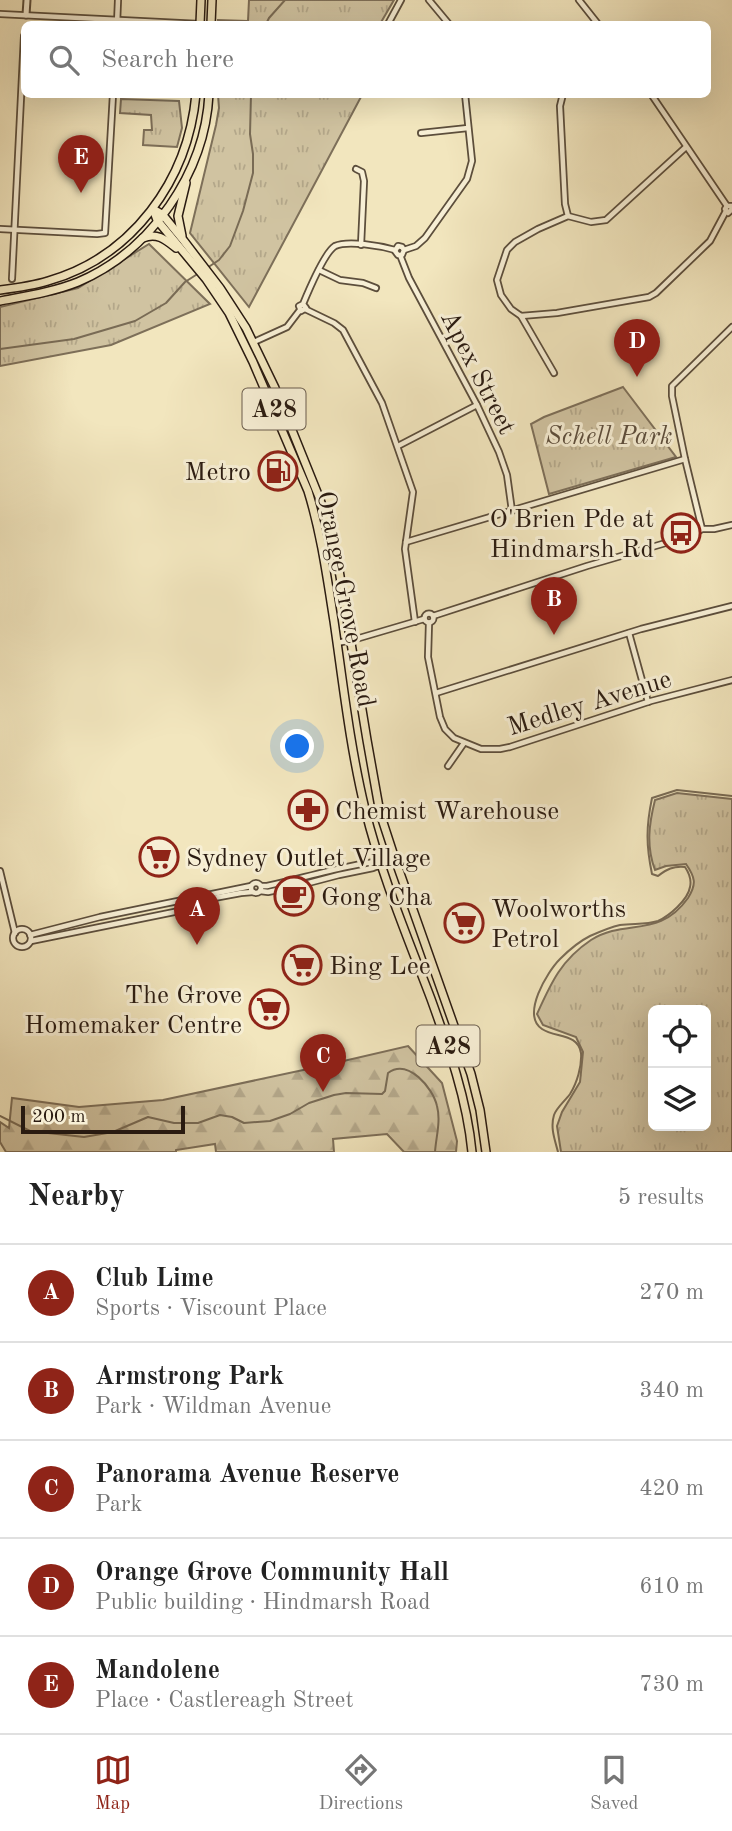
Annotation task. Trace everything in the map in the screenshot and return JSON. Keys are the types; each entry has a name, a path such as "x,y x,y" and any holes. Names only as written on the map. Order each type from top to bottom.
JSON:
{"highway":[{"path":"200,21 201,0"},
{"path":"211,21 212,0"},
{"path":"0,290 48,281 95,260 128,236 153,209 174,175 190,132 195,98"},
{"path":"184,241 178,216 187,179 202,141 209,98"},
{"path":"0,301 38,294 78,282 111,263 140,240 187,179"},
{"name":"Orange Grove Road","path":"153,209 184,241 199,266 235,310 254,342 328,523 337,558 376,795 395,859 471,1074 481,1110 486,1152"},
{"name":"Orange Grove Road","path":"160,217 188,257 199,266"},
{"path":"140,240 158,236 188,257"},
{"name":"Orange Grove Road","path":"208,277 242,338 308,491 324,556 354,756 365,807 380,863 448,1048 464,1102 472,1152"}],"street":[{"path":"26,21 27,0"},
{"path":"117,21 118,0"},
{"path":"390,21 401,0"},
{"path":"429,0 446,21"},
{"path":"579,0 596,21"},
{"path":"0,14 104,21"},
{"path":"12,279 21,94"},
{"path":"0,229 104,233 113,98"},
{"path":"254,342 287,327 303,308 319,270 334,247 345,244 361,245 395,250 400,255 425,239 467,179 472,161 465,98"},
{"path":"562,98 560,106 565,204 568,216"},
{"path":"521,316 571,311 653,295 710,241 730,209 654,98"},
{"path":"421,133 468,128"},
{"path":"554,373 521,316 511,309 501,295 497,280 507,250 515,242 538,229 568,216 591,222 606,220 686,147"},
{"path":"356,169 362,172 364,181 361,245"},
{"path":"395,250 400,246 404,250"},
{"name":"Apex Street","path":"400,255 409,278 499,452 507,475 512,511"},
{"path":"319,270 340,280 376,288"},
{"path":"303,308 343,330 382,403 398,446 413,492 405,548 415,622"},
{"path":"702,529 685,459 672,386 732,327"},
{"path":"398,446 477,405"},
{"path":"406,542 685,459"},
{"path":"448,766 464,743 445,729 440,717 428,657 425,615 428,613 433,616 693,535 702,529 732,525"},
{"path":"436,693 629,633 732,606"},
{"path":"337,643 427,621"},
{"path":"629,633 648,702"},
{"name":"Medley Avenue","path":"464,743 481,749 500,749 648,702 732,680"},
{"path":"0,871 15,933 13,939 18,946 24,947 30,938 100,918 252,889 258,893 267,886 337,868 395,859"},
{"path":"30,938 189,909 214,898 252,889 257,883 260,889"},
{"path":"15,933 23,930 30,938"}],"green space":[{"path":"249,0 394,0 382,21 248,21"},
{"path":"218,98 360,98 249,307 190,233 219,108"},
{"path":"121,99 179,101 182,128 177,147 143,145 144,130 152,130 151,115 120,113"},
{"path":"149,244 210,304 111,345 0,366 0,307 78,288"},
{"name":"Schell Park","path":"623,387 676,457 549,494 531,424"},
{"path":"677,793 732,799 732,1152 561,1152 557,1126 580,1082 583,1052 576,1037 543,1025 537,1014 564,964 591,940 617,930 654,924 666,919 688,898 694,885 686,864 655,870 650,852 651,818 655,800"},
{"path":"408,1046 442,1083 457,1141 456,1152 404,1152 387,1134 333,1139 334,1152 216,1152 215,1144 176,1152 6,1152 0,1142 0,1122 9,1128 12,1098 79,1107 163,1100"}],"waterway":[{"path":"268,21 285,0"},
{"path":"207,268 219,260 230,246 253,173 251,98"},
{"path":"0,349 74,339 135,321 166,303 185,282 199,273"},
{"path":"558,1152 553,1129 554,1115 575,1085 581,1053 571,1039 547,1032 536,1023 535,1004 543,983 560,959 586,938 620,925 658,921 682,902 689,892 691,881 685,867 670,868 658,876 652,874 648,836 652,798 677,790 732,796"},
{"path":"0,1116 30,1131 84,1137 113,1132 148,1117 174,1123 198,1123 220,1115 244,1123 270,1121 334,1095 382,1094 388,1073 404,1069 418,1077 435,1099 439,1117 435,1152"}],"place":[{"name":"Mandolene","path":"81,193"},
{"name":"Orange Grove Community Hall","path":"637,377"},
{"name":"Metro","path":"278,471"},
{"name":"O'Brien Pde at Hindmarsh Rd","path":"681,533"},
{"name":"Armstrong Park","path":"554,635"},
{"name":"Chemist Warehouse","path":"308,810"},
{"name":"Sydney Outlet Village","path":"159,857"},
{"name":"Gong Cha","path":"294,896"},
{"name":"Woolworths Petrol","path":"464,923"},
{"name":"Club Lime","path":"197,945"},
{"name":"Bing Lee","path":"302,965"},
{"name":"The Grove Homemaker Centre","path":"269,1009"},
{"name":"Panorama Avenue Reserve","path":"323,1092"}]}
